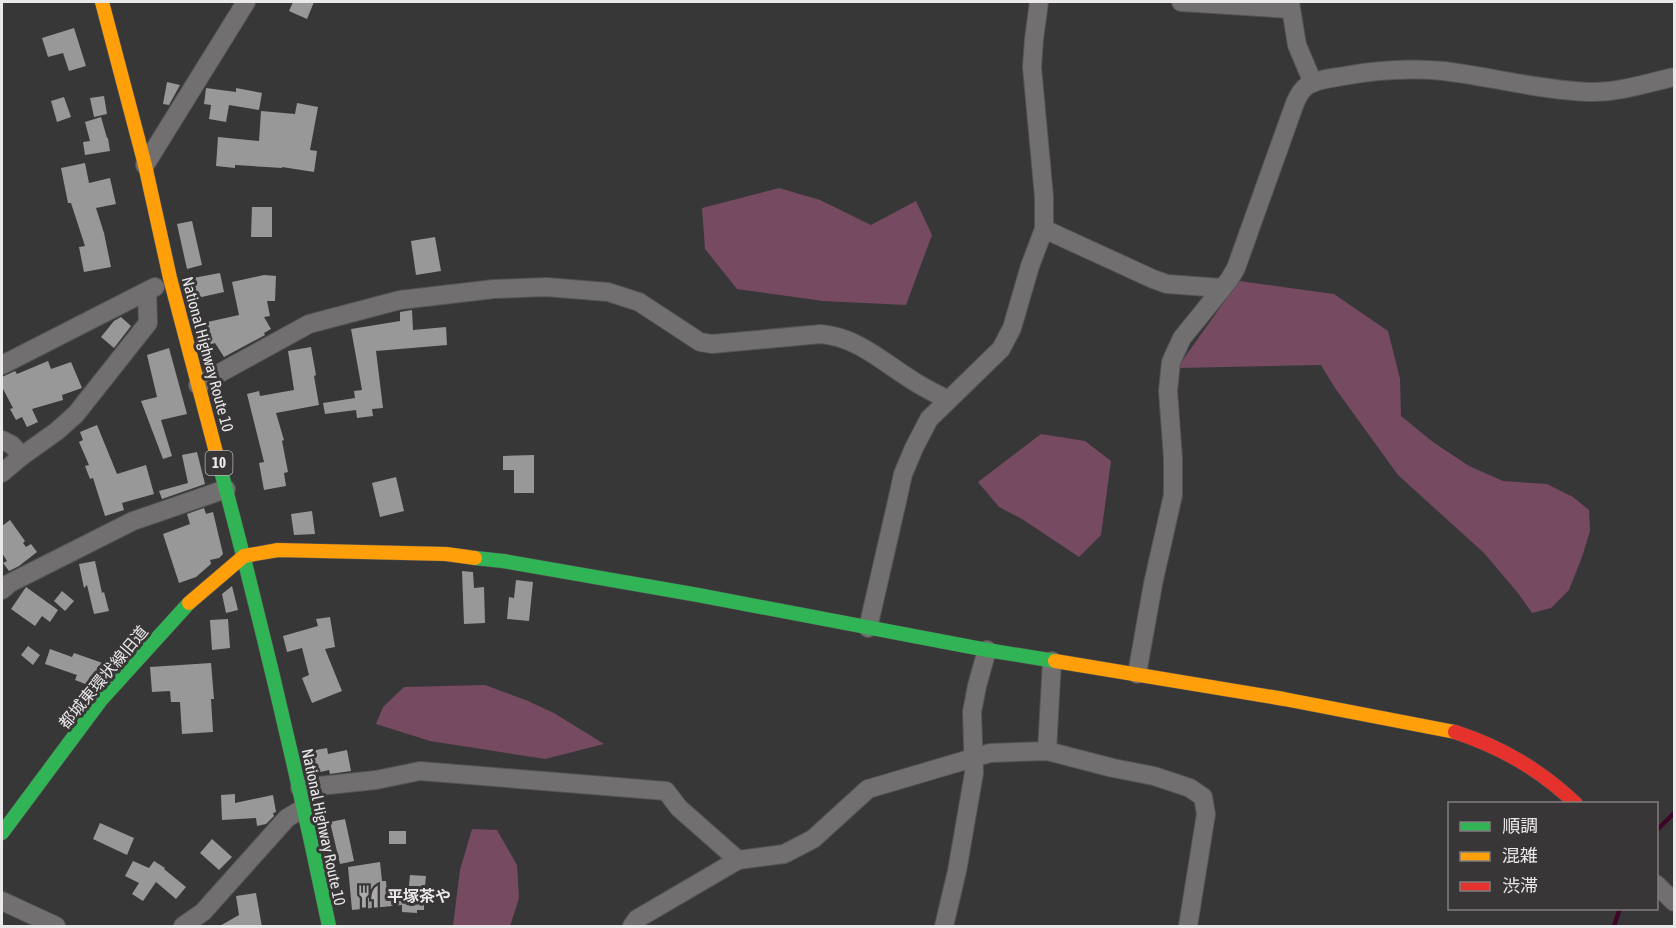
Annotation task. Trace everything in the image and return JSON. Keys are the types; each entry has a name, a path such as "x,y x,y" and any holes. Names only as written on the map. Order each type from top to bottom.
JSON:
{"main road":[{"name":"National Highway Route 10","path":"102,2 145,165 170,278 244,556 300,788 329,927"},
{"path":"244,556 278,550 446,554 503,561 987,650 1307,703 1464,734 1530,765 1574,802"},
{"name":"都城東環状線旧道","path":"2,833 101,700 182,609 244,556"}],"street":[{"path":"145,165 246,2"},
{"path":"868,628 903,474 914,448 929,419 1001,349 1012,328 1030,266 1044,229 1044,197 1032,67 1040,2"},
{"path":"1181,2 1290,5 1298,45 1313,83"},
{"path":"1137,674 1153,584 1173,495 1168,391 1171,362 1182,338 1236,268 1295,103 1302,91 1313,83 1354,74 1385,71 1442,71 1563,90 1591,92 1619,89 1674,76"},
{"path":"1044,229 1167,284 1222,288"},
{"path":"2,365 147,292 170,278"},
{"path":"198,385 309,324 400,300 546,287 608,292 639,302 693,338 712,344 821,334 837,335 858,345 917,384 948,400"},
{"path":"2,473 76,414 148,323 147,292"},
{"path":"2,440 12,445 22,456"},
{"path":"2,590 10,583 133,521 226,489"},
{"path":"944,927 957,871 974,773 972,711 987,650"},
{"path":"1047,751 1052,661"},
{"path":"632,927 636,919 738,860 784,854 803,844 813,838 868,789 990,753 1047,751 1154,776 1190,788 1203,797 1206,814 1188,927"},
{"path":"300,788 376,780 420,771 666,791 679,808 738,860"},
{"path":"183,927 203,912 287,818 304,808"},
{"path":"1658,886 1674,902"},
{"path":"2,901 56,927"}],"shaded area":[{"path":"779,188 820,200 871,225 916,201 932,235 906,305 823,301 737,289 705,249 702,208"},
{"path":"1239,281 1334,294 1388,331 1400,379 1401,416 1433,442 1469,466 1503,481 1547,484 1573,497 1589,510 1590,531 1569,590 1551,608 1532,613 1484,553 1398,475 1321,365 1177,368"},
{"path":"1041,434 1085,441 1111,461 1101,535 1079,557 1022,519 999,507 978,482"},
{"path":"485,685 554,713 604,744 545,759 430,741 376,724 383,707 404,687"},
{"path":"472,829 497,830 517,865 519,898 510,926 453,926 460,870"}],"building":[{"path":"293,2 314,2 307,19 289,11"},
{"path":"74,28 86,66 69,71 63,53 48,57 42,38"},
{"path":"167,82 180,85 169,105 163,104"},
{"path":"206,88 236,92 236,88 262,93 259,110 229,105 226,122 209,119 211,105 204,104"},
{"path":"104,96 107,114 94,117 90,98"},
{"path":"64,97 71,117 57,122 51,101"},
{"path":"297,103 318,107 310,150 317,151 314,172 282,167 216,166 218,137 259,141 261,111 295,114"},
{"path":"101,117 110,151 85,155 83,142 90,141 85,122"},
{"path":"85,163 89,183 110,178 116,204 96,208 111,267 84,272 79,247 85,246 71,203 68,203 61,168"},
{"path":"252,207 272,207 272,237 251,237"},
{"path":"192,221 202,265 187,269 177,224"},
{"path":"435,237 441,271 416,275 411,241"},
{"path":"220,273 224,292 197,298 193,278"},
{"path":"264,275 276,276 275,301 267,301 270,316 264,317 271,329 264,333 265,335 224,357 215,343 208,345 203,323 239,315 232,282"},
{"path":"412,310 413,330 446,327 447,345 376,351 383,408 372,409 373,416 357,418 356,410 325,414 323,403 355,398 354,391 362,390 351,329 400,321 400,312"},
{"path":"121,317 131,326 114,348 101,337 114,321"},
{"path":"311,347 319,405 276,413 284,440 282,441 288,472 284,473 286,486 264,490 259,463 264,462 247,394 259,391 260,396 294,390 288,351"},
{"path":"169,348 187,414 161,420 172,456 163,459 141,401 157,397 147,355"},
{"path":"48,361 51,369 71,362 82,388 62,395 63,400 32,409 38,422 27,427 22,417 16,420 10,409 13,408 2,387 2,377 15,371 17,374"},
{"path":"97,425 117,474 146,465 154,494 122,503 124,510 105,516 93,478 90,479 85,466 89,465 79,442 83,440 80,432"},
{"path":"197,452 205,484 162,499 159,491 188,483 182,455"},
{"path":"534,455 534,493 514,493 514,470 503,470 503,456"},
{"path":"396,477 404,511 380,517 372,483"},
{"path":"204,508 206,514 213,512 223,554 219,558 210,560 211,564 196,577 179,583 163,534 190,524 187,514"},
{"path":"312,511 315,534 294,535 291,514"},
{"path":"10,520 25,541 23,543 26,547 31,544 37,552 9,571 3,563 7,561 2,553 2,526"},
{"path":"95,561 102,593 104,592 109,611 94,614 87,585 84,588 79,564"},
{"path":"462,571 473,572 474,588 484,587 485,623 464,624"},
{"path":"516,580 533,582 529,621 507,619 509,597 514,598"},
{"path":"232,586 238,610 226,613 222,594"},
{"path":"26,587 58,610 50,622 42,616 35,626 11,609"},
{"path":"62,591 74,601 65,611 54,601"},
{"path":"330,617 335,647 325,649 342,691 312,703 302,678 309,675 302,648 287,652 283,636 318,626 316,619"},
{"path":"228,619 230,648 212,650 210,620"},
{"path":"28,646 40,655 33,665 21,655"},
{"path":"50,649 72,657 74,653 111,666 93,687 75,680 77,675 45,664"},
{"path":"211,663 214,699 211,699 213,732 182,734 180,702 171,702 170,691 152,692 150,667"},
{"path":"327,748 328,754 347,750 351,771 330,774 329,770 316,773 310,751"},
{"path":"235,794 235,803 273,795 276,812 273,813 274,816 266,824 257,826 256,818 222,820 221,795"},
{"path":"345,819 354,861 340,864 330,822"},
{"path":"100,823 134,838 127,855 93,839"},
{"path":"389,831 406,831 406,844 389,844"},
{"path":"212,839 232,857 219,870 200,853"},
{"path":"133,861 149,868 154,861 186,887 176,899 156,882 143,901 132,894 139,883 125,876"},
{"path":"380,862 382,881 386,881 387,893 408,895 410,875 426,876 424,896 429,897 429,903 424,903 424,910 417,910 417,913 402,912 402,905 352,910 348,867"},
{"path":"256,893 262,927 218,927 239,915 236,896"}],"waterway":[{"path":"1658,829 1674,813"},
{"path":"1614,926 1619,910"}],"traffic: fast":[{"path":"217,456 276,690 329,926"},
{"path":"475,558 698,595 1055,661"},
{"path":"2,833 101,700 189,603"}],"traffic: slow":[{"path":"102,2 145,165 170,278 217,456"},
{"path":"189,603 244,556 278,550 446,554 475,558"},
{"path":"1055,661 1284,699 1455,732"}],"traffic: jam":[{"path":"1455,732 1520,761 1574,802"}],"place":[{"name":"平塚茶や","path":"369,896"}]}
